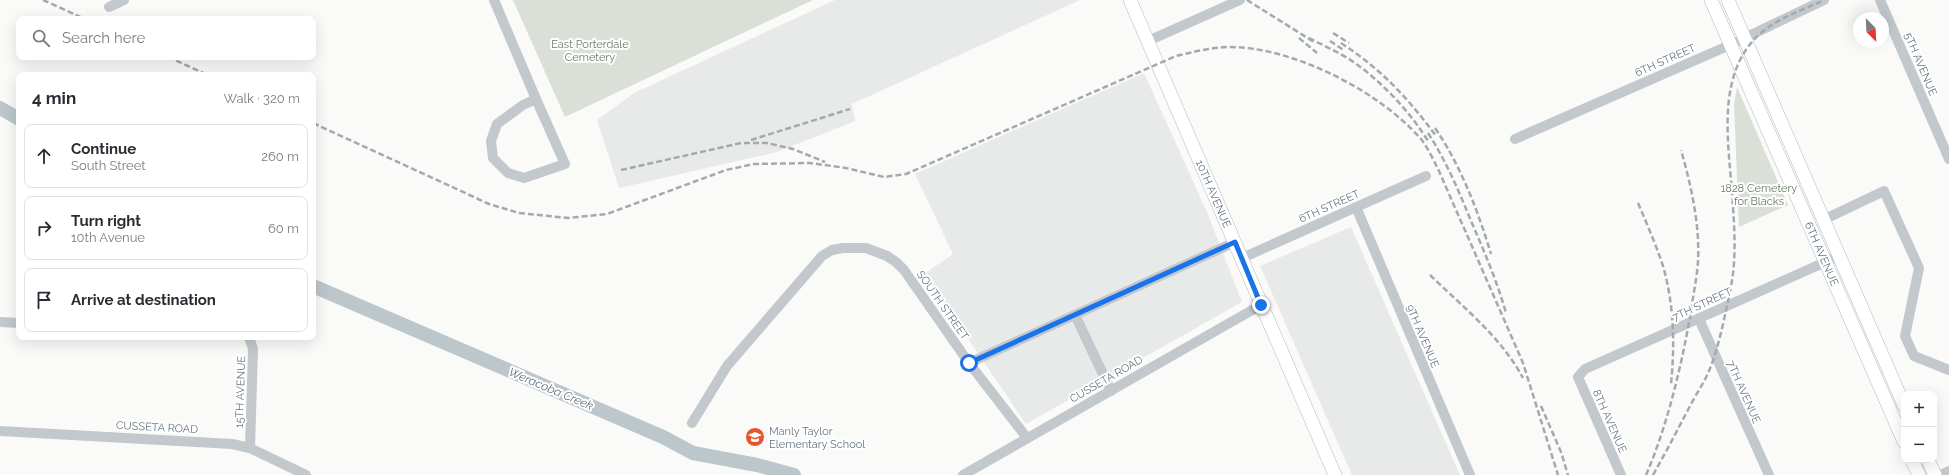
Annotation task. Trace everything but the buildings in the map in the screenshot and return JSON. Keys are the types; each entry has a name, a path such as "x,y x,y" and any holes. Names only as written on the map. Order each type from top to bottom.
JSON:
{"main road":[{"name":"10TH AVENUE","path":"1130,0 1335,475"},
{"name":"6TH AVENUE","path":"1711,0 1901,435"},
{"name":"6TH AVENUE","path":"1728,0 1901,398"},
{"path":"1913,463 1919,475"},
{"path":"1929,463 1935,475"}],"street":[{"path":"109,6 124,0"},
{"path":"494,0 565,164 524,178 508,174 493,158 491,141 497,124 523,105 536,99"},
{"path":"1148,41 1240,0"},
{"name":"6TH STREET","path":"1515,139 1744,38 1824,0"},
{"name":"5TH AVENUE","path":"1880,0 1949,159"},
{"name":"6TH STREET","path":"1242,258 1426,176"},
{"path":"1823,220 1884,191 1919,268 1905,336 1914,356 1949,370"},
{"name":"9TH AVENUE","path":"1356,207 1470,475"},
{"path":"969,363 1235,242"},
{"name":"SOUTH STREET","path":"692,423 726,366 822,256 832,250 843,248 866,248 882,253 896,262 904,270 969,363 1027,438"},
{"name":"7TH STREET","path":"1578,377 1585,369 1839,256"},
{"name":"CUSSETA ROAD","path":"963,475 1261,305"},
{"path":"1075,315 1111,391"},
{"name":"7TH AVENUE","path":"1700,318 1769,475"},
{"path":"0,322 16,323"},
{"name":"15TH AVENUE","path":"250,340 253,350 250,448"},
{"name":"8TH AVENUE","path":"1578,377 1621,475"},
{"name":"CUSSETA ROAD","path":"0,431 214,442 250,448 306,475"},
{"path":"1940,475 1949,471"}],"shaded area":[{"path":"835,0 1080,0 852,104 855,121 777,152 619,188 597,120 634,93"},
{"path":"1144,73 1207,212 1242,302 1026,424 924,274 953,254 915,174"},
{"path":"1351,227 1460,475 1352,475 1260,266"}],"green space":[{"name":"East Porterdale Cemetery","path":"513,0 813,0 565,117"},
{"name":"1828 Cemetery for Blacks","path":"1737,87 1788,205 1739,227 1734,105"}],"waterway":[{"name":"Weracoba Creek","path":"0,108 16,117"},
{"name":"Weracoba Creek","path":"316,287 663,437 693,453 757,465 794,475"}],"railway":[{"path":"43,0 78,16"},
{"path":"1247,0 1314,42"},
{"path":"1653,475 1709,371 1719,340 1727,306 1734,263 1734,215 1729,150 1728,107 1731,86 1737,66 1747,48 1762,32 1784,18 1824,0"},
{"path":"1333,33 1349,43"},
{"path":"1299,38 1317,53"},
{"path":"1309,38 1350,59 1376,80 1413,119 1428,141"},
{"path":"1330,41 1345,51"},
{"path":"1341,43 1369,63 1393,85 1415,109 1436,136"},
{"path":"316,124 489,204 519,213 568,218 607,214 726,170 754,164 810,163 846,168 884,177 906,174 1176,56 1207,49 1227,47 1252,49 1279,54 1306,63 1333,75 1358,89 1382,104 1403,121 1424,143 1439,171 1523,363 1558,475"},
{"path":"175,60 201,72"},
{"path":"751,140 850,109"},
{"path":"1435,128 1461,173 1491,254"},
{"path":"1428,133 1446,165 1462,199 1499,289 1506,313"},
{"path":"621,170 741,143 767,143 793,149 825,162"},
{"path":"1646,475 1661,436 1683,354 1691,312 1697,267 1698,233 1691,191 1681,150"},
{"path":"1638,203 1654,242 1667,280 1673,325 1671,384"},
{"path":"1430,275 1493,336 1504,349 1523,378"},
{"path":"1541,406 1561,452 1568,475"}],"place":[{"name":"Manly Taylor Elementary School","path":"755,437"}],"route":[{"path":"969,363 1235,242 1261,305"}]}
